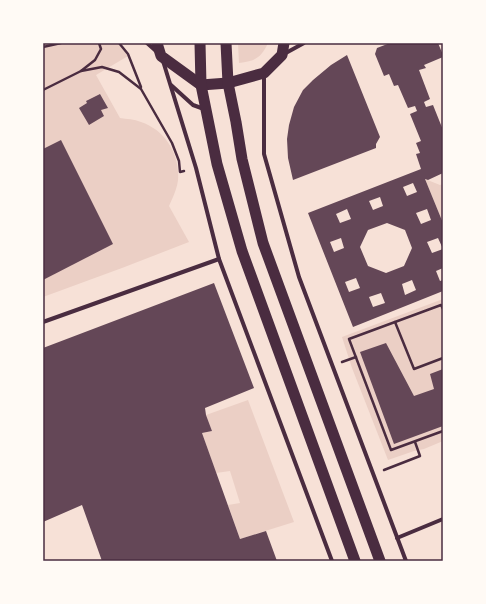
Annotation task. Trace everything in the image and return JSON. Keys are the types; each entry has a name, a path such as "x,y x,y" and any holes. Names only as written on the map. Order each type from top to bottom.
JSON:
{"highway":[{"path":"156,43 161,56 201,85 228,83 264,73 282,56 284,43"},
{"path":"200,43 201,85 216,164 242,251 355,561"},
{"path":"226,43 228,83 242,159 263,243 380,561"}],"street":[{"path":"148,43 161,56 196,168 219,258 332,561"},
{"path":"282,56 304,43"},
{"path":"264,73 264,154 299,277 406,561"},
{"path":"171,85 193,105 206,110"},
{"path":"43,322 219,258"},
{"path":"397,538 443,519"}],"path":[{"path":"43,47 61,43"},
{"path":"43,90 81,70 95,60 101,49 98,43"},
{"path":"119,43 128,54 141,89 172,142 179,161 180,172 196,168"},
{"path":"81,70 102,67 119,72 141,89"},
{"path":"443,309 441,305 349,339 391,450 443,431"},
{"path":"395,322 414,369 443,358"},
{"path":"373,474 420,456 415,442"}],"shaded area":[{"path":"43,43 117,43 128,56 96,75 120,118 136,120 150,126 164,137 174,152 178,170 178,180 176,190 169,206 189,242 43,297"},
{"path":"238,43 268,43 263,52 257,58 239,63"},
{"path":"425,179 440,185 443,184 443,223"},
{"path":"443,299 443,441 424,449 388,460 352,368 342,337"},
{"path":"248,400 294,522 240,539 228,505 240,503 230,471 216,473 202,433 212,431 206,415"}],"building":[{"path":"390,43 438,43 443,55 443,57 424,65 426,68 419,70 430,99 424,102 426,107 433,105 443,130 443,173 428,180 425,179 443,223 443,249 443,268 436,271 440,281 443,280 443,291 353,327 308,213 421,169 416,154 420,153 416,143 421,141 410,114 417,111 415,106 408,108 398,85 394,86 389,74 384,76 375,54 377,48","holes":["413,183 417,192 407,196 403,187","380,197 383,206 373,210 369,201","347,209 351,219 340,223 336,214","427,209 431,220 421,224 416,213","387,223 405,230 412,248 404,266 386,273 368,266 360,247 368,230","341,238 344,248 334,252 330,242","438,238 443,249 432,253 427,242","356,278 360,288 349,292 345,282","412,280 416,290 405,295 402,284","381,293 385,303 373,307 369,297"]},
{"path":"347,55 380,137 376,144 376,148 293,180 288,158 287,139 294,107 303,90 313,80 331,65"},
{"path":"100,94 108,108 101,110 104,116 89,125 79,108 87,103 86,101"},
{"path":"61,140 113,244 43,280 43,149"},
{"path":"214,283 254,388 205,408 212,431 202,433 240,539 266,531 277,561 102,561 82,505 43,522 43,348"},
{"path":"386,343 414,396 434,389 430,374 443,369 443,426 394,444 360,352"}]}
